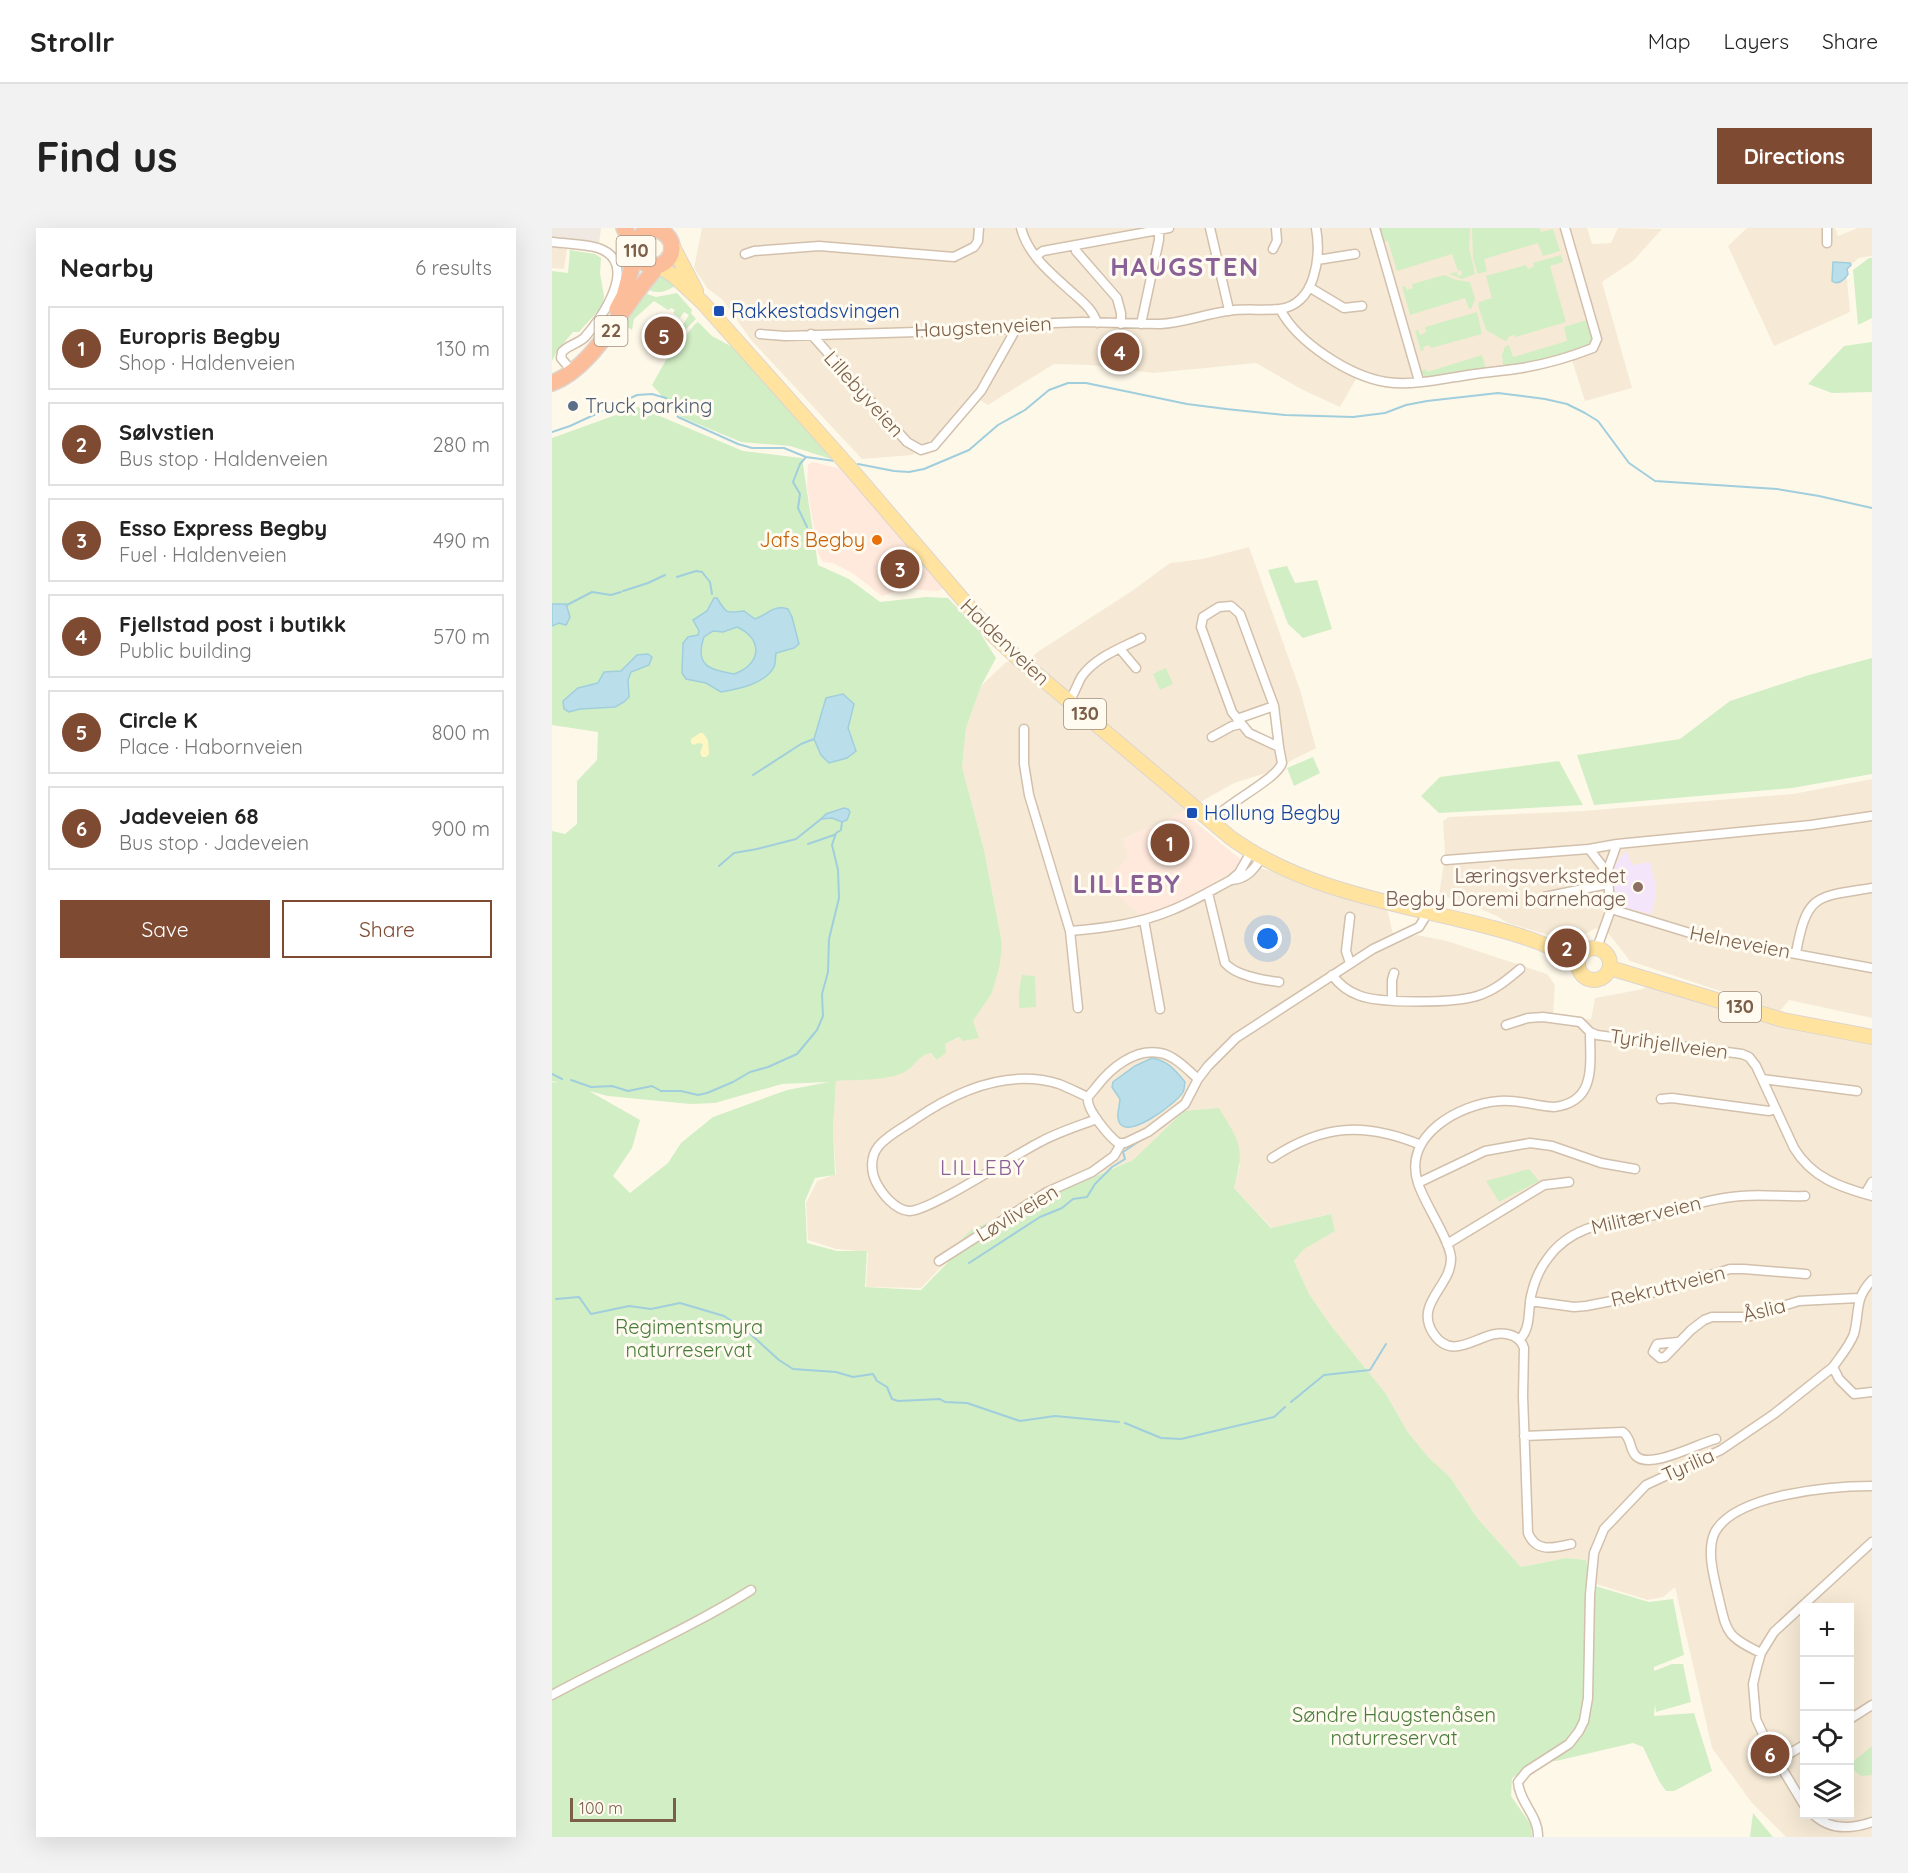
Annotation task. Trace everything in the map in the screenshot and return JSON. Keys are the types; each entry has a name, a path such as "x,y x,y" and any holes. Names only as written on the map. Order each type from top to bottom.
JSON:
{"highway":[{"name":"110","path":"624,228 636,251 644,264 658,266 669,258 673,238 650,229 638,240 636,251"},
{"name":"22","path":"570,368 624,296 636,251"},
{"name":"22","path":"552,382 603,340 658,266"}],"main road":[{"name":"Haldenveien","path":"673,238 703,303"},
{"name":"Haldenveien","path":"658,266 674,276 703,303 850,468 973,614 1020,660 1211,821 1256,855 1308,880 1424,912 1494,928 1551,948 1564,957 1578,962"},
{"path":"1597,948 1606,953 1611,963 1604,978 1593,980 1582,974 1578,968 1578,962 1585,951 1597,948"},
{"name":"130","path":"1610,968 1783,1020 1872,1037"}],"street":[{"path":"745,255 754,251 819,246 954,257 974,247 978,242 979,228"},
{"path":"1021,228 1023,237 1036,256 1088,306 1097,323"},
{"path":"1036,256 1042,251 1168,228"},
{"path":"1210,228 1229,310"},
{"path":"1273,249 1276,241 1276,228"},
{"path":"1316,228 1317,260 1309,287 1291,305 1280,309 1287,321 1321,353 1347,369 1368,378 1400,383 1524,368 1593,348 1597,339 1564,228"},
{"path":"1375,228 1419,381"},
{"path":"1827,228 1827,243"},
{"path":"1141,324 1159,240 1159,230"},
{"path":"552,242 599,249 610,256 617,271 614,293 608,306 583,339 562,352 561,358 570,368"},
{"path":"1075,245 1077,251 1117,298 1121,324"},
{"path":"1317,260 1355,254"},
{"path":"1309,287 1344,308 1362,306"},
{"name":"Haugstenveien","path":"760,334 1016,329 1054,323 1171,324 1229,310 1280,309"},
{"name":"Lillebyveien","path":"811,334 907,442 921,450 934,446 981,391 1016,329"},
{"path":"1211,821 1225,807 1280,769 1282,763 1274,706 1240,614 1231,606 1219,607 1203,617 1201,627 1232,712 1249,733 1279,747"},
{"path":"1069,701 1082,677 1096,662 1141,638"},
{"path":"1120,649 1136,668"},
{"path":"1212,737 1274,706"},
{"path":"1013,736 1023,732 1024,764 1029,795 1070,931 1078,1008"},
{"path":"1446,860 1589,849 1617,844 1811,825 1872,816"},
{"path":"1597,948 1611,909 1607,872 1617,844"},
{"path":"1589,849 1607,872"},
{"path":"1070,931 1112,927 1144,920 1172,910 1231,880 1256,855"},
{"path":"1545,897 1608,884"},
{"path":"1796,953 1801,928 1810,907 1830,894 1872,888"},
{"path":"1208,893 1225,963 1230,969 1243,974 1279,982"},
{"name":"Helneveien","path":"1611,909 1703,937 1872,968"},
{"path":"1198,1079 1185,1067 1162,1053 1145,1052 1124,1061 1104,1077 1088,1097 1090,1107 1113,1139 1121,1144 1148,1132 1185,1104 1198,1079 1236,1038 1350,963 1384,943 1419,927 1424,919 1424,912"},
{"path":"1350,917 1346,951 1350,963"},
{"path":"1144,920 1160,1009"},
{"path":"1332,975 1342,986 1373,1000 1452,999 1477,996 1494,989 1520,969"},
{"path":"1392,1000 1392,980 1395,973"},
{"name":"Tyrihjellveien","path":"1506,1025 1528,1018 1544,1017 1580,1022 1590,1032 1597,1035 1742,1054 1753,1061 1794,1148 1808,1167 1835,1185 1868,1195"},
{"path":"1571,1544 1544,1548 1534,1543 1529,1536 1524,1436 1524,1348 1520,1339 1509,1335 1493,1335 1457,1347 1443,1343 1436,1337 1430,1326 1429,1304 1449,1272 1451,1259 1447,1244 1418,1183 1416,1162 1421,1145 1440,1123 1476,1106 1508,1101 1554,1107 1574,1100 1585,1089 1590,1074 1590,1032"},
{"path":"1088,1097 1057,1084 1040,1080 1010,1078 983,1084 953,1097 883,1142 874,1153 872,1173 891,1202 905,1210 917,1210 941,1199 1043,1140 1097,1119"},
{"path":"1762,1079 1857,1091"},
{"path":"1661,1099 1672,1098 1769,1111 1775,1109"},
{"path":"1272,1158 1288,1147 1324,1132 1342,1130 1375,1130 1421,1145"},
{"path":"1418,1183 1485,1151 1530,1143 1552,1146 1600,1163 1635,1169"},
{"name":"Løvliveien","path":"939,1261 1047,1192 1092,1172 1114,1156 1121,1144"},
{"path":"1447,1244 1544,1185 1569,1182"},
{"path":"1868,1195 1872,1182"},
{"name":"Militærveien","path":"1520,1339 1526,1330 1530,1301 1539,1272 1548,1257 1568,1238 1582,1230 1611,1221 1664,1213 1687,1206 1741,1196 1805,1196"},
{"name":"Rekruttveien","path":"1530,1301 1574,1307 1586,1306 1648,1294 1730,1269 1806,1274"},
{"path":"1858,1298 1872,1280"},
{"name":"Åslia","path":"1678,1342 1704,1320 1712,1317 1747,1317 1799,1301 1858,1298"},
{"name":"Tyrilia","path":"1538,1837 1537,1823 1518,1782 1527,1771 1569,1744 1584,1721 1588,1698 1590,1594 1596,1547 1604,1529 1611,1524 1636,1493 1659,1477 1698,1462 1721,1450 1774,1414 1833,1367 1853,1336 1858,1313 1858,1298"},
{"path":"1833,1367 1839,1379 1854,1394 1872,1392"},
{"path":"1524,1436 1622,1432 1630,1441 1634,1454 1646,1459 1673,1455 1716,1439"},
{"path":"1761,1653 1738,1643 1730,1635 1725,1625 1713,1569 1712,1543 1715,1533 1728,1517 1754,1503 1808,1491 1872,1486"},
{"path":"1800,1798 1761,1733 1756,1719 1752,1684 1761,1653 1774,1632 1872,1542"},
{"path":"552,1695 594,1671 663,1640 751,1590"},
{"path":"1854,1716 1872,1705"},
{"path":"1778,1761 1800,1747"},
{"path":"1817,1819 1849,1829 1872,1822"}],"shaded area":[{"path":"552,228 601,228 599,244 552,239"},
{"path":"702,228 1587,228 1592,244 1611,243 1618,228 1662,229 1633,261 1602,282 1632,388 1585,401 1571,357 1446,379 1388,381 1360,372 1340,407 1301,389 1256,363 1154,373 1090,365 1054,364 988,405 974,396 933,443 912,455 862,459 752,341 722,299 708,289 694,268"},
{"path":"1747,228 1835,228 1838,236 1858,228 1872,228 1872,256 1859,258 1846,269 1850,312 1774,346 1728,246"},
{"path":"552,247 567,249 564,269 552,268"},
{"path":"812,462 842,469 945,588 937,591 903,589 882,596 854,574 833,563 823,562 818,553 807,486 808,465"},
{"path":"1249,547 1300,690 1316,748 1269,772 1234,783 1183,812 1123,839 1174,906 1243,863 1386,905 1395,942 1417,935 1447,941 1547,974 1555,985 1553,1016 1591,1019 1595,998 1643,989 1647,984 1772,1025 1872,1045 1872,1837 1786,1837 1752,1803 1712,1748 1675,1587 1663,1597 1648,1600 1596,1584 1586,1560 1566,1558 1521,1567 1478,1519 1450,1477 1429,1458 1407,1431 1386,1394 1329,1323 1309,1294 1294,1261 1303,1250 1335,1231 1330,1214 1272,1228 1234,1188 1240,1165 1184,1111 1133,1160 1050,1194 969,1244 943,1265 921,1288 866,1287 868,1252 836,1249 808,1240 806,1203 817,1181 836,1174 833,1129 836,1081 888,1077 908,1070 922,1055 931,1053 935,1060 945,1044 960,1037 963,1041 992,993 1002,943 984,850 962,767 966,728 981,686 1005,663 1014,659 1028,663 1036,653 1132,591 1170,563 1203,559","holes":["1273,708 1277,746 1246,731 1239,719"]},
{"path":"1872,779 1872,1018 1789,1000 1780,1011 1630,961 1609,934 1596,928 1572,942 1508,923 1471,905 1439,895 1445,855 1443,821 1449,817 1583,811 1793,794"},
{"path":"1183,812 1243,863 1174,906 1143,917 1104,884 1128,857 1123,839"},
{"path":"1627,851 1632,865 1650,862 1656,887 1651,914 1625,908 1621,910 1615,906 1614,867"}],"green space":[{"path":"1378,228 1470,228 1469,247 1475,274 1462,279 1449,274 1457,272 1458,276 1462,274 1461,270 1458,271 1452,254 1397,271 1388,241 1383,242"},
{"path":"1472,228 1539,228 1541,232 1553,229 1560,251 1543,256 1538,243 1484,259 1487,271 1478,274 1473,259"},
{"path":"570,250 595,254 601,258 603,305 579,332 573,332 557,351 552,361 552,271 568,273"},
{"path":"1561,255 1563,262 1550,266 1566,322 1516,337 1514,335 1505,341 1486,330 1478,305 1479,302 1492,298 1486,276 1526,265 1528,269 1534,267 1533,263"},
{"path":"1872,258 1872,318 1858,325 1853,270"},
{"path":"1444,275 1470,282 1475,299 1471,309 1465,298 1410,315 1402,287 1405,286 1407,290 1413,288 1412,284"},
{"path":"658,277 664,277 678,284 662,292 654,292 646,288"},
{"path":"641,292 656,297 677,293 692,310 691,313 696,319 684,331 680,329 689,315 684,312 680,318 673,313 675,310 671,308 668,310 654,301 634,319 632,330 625,325 625,319"},
{"path":"1477,312 1482,334 1431,348 1429,345 1423,347 1424,350 1421,351 1415,331 1418,330 1420,335 1426,332 1425,327"},
{"path":"1587,320 1593,339 1591,345 1544,360 1506,367 1503,365 1502,355 1505,347 1509,345 1513,357 1567,341 1564,327"},
{"path":"698,322 712,336 736,349 817,437 831,459 790,446 741,442 681,417 652,385 666,360"},
{"path":"1872,342 1872,392 1832,393 1808,384 1844,346"},
{"path":"1482,355 1486,369 1425,377 1420,371 1426,369 1427,372"},
{"path":"638,407 743,451 802,458 818,565 849,579 880,602 926,597 948,598 979,631 996,658 981,686 966,728 962,767 984,850 1002,943 1000,964 992,993 973,1021 979,1038 963,1041 959,1037 945,1044 946,1053 936,1060 931,1053 927,1054 900,1074 873,1079 836,1081 833,1129 835,1175 815,1178 805,1201 807,1243 837,1251 867,1251 865,1287 921,1290 951,1259 953,1248 971,1230 1133,1160 1184,1111 1219,1108 1232,1129 1240,1153 1234,1188 1271,1228 1331,1214 1335,1231 1303,1250 1294,1261 1309,1294 1329,1323 1386,1394 1407,1431 1429,1458 1450,1477 1478,1519 1521,1567 1566,1558 1586,1560 1592,1585 1649,1602 1673,1599 1684,1655 1654,1667 1654,1671 1672,1664 1683,1664 1691,1702 1656,1712 1655,1704 1654,1716 1694,1713 1712,1771 1674,1791 1666,1791 1643,1747 1633,1743 1556,1761 1539,1762 1512,1778 1511,1796 1531,1825 1532,1837 552,1837 552,1082 558,1083 552,1081 552,831 565,834 577,824 577,781 597,760 598,732 552,725 552,438","holes":["829,1082 787,1090 713,1117 681,1143 668,1163 630,1193 613,1176 632,1148 640,1120 589,1091 608,1096 690,1104 715,1103 782,1084"]},
{"path":"1287,566 1295,583 1317,580 1332,629 1303,638 1288,624 1268,570"},
{"path":"1872,658 1872,774 1792,788 1594,805 1577,755 1680,739 1730,701 1809,675"},
{"path":"1166,668 1173,684 1160,690 1153,674"},
{"path":"1313,757 1320,773 1294,786 1287,768"},
{"path":"1559,761 1583,805 1439,813 1421,796 1440,777"},
{"path":"1022,975 1035,976 1036,1007 1019,1008"},
{"path":"1529,1169 1539,1181 1499,1202 1486,1181"},
{"path":"1872,1746 1872,1775 1861,1776 1854,1770 1854,1761"},
{"path":"1753,1813 1773,1837 1750,1837"}],"sand":[{"path":"703,733 708,740 709,754 706,757 702,757 700,753 703,744 691,743 691,739"}],"water":[{"path":"1833,262 1850,263 1851,265 1847,269 1847,276 1839,282 1832,281"},
{"path":"714,598 717,598 728,612 744,611 755,619 774,609 788,609 799,644 794,648 776,653 774,667 758,682 721,692 706,683 686,679 682,673 683,643 688,637 698,635 699,631 693,620 707,611","holes":["737,627 752,638 756,652 750,665 734,674 718,671 706,665 701,654 704,637 713,631 723,632"]},
{"path":"552,604 566,604 570,617 566,625 559,623 552,626"},
{"path":"648,654 652,657 649,665 631,672 628,680 629,697 624,702 615,707 569,712 564,709 563,701 578,688 598,683 604,672 621,671 637,655"},
{"path":"843,694 854,704 848,728 856,751 847,758 829,763 821,755 814,739 826,698"},
{"path":"844,808 850,812 847,820 842,822 832,818 821,819 826,814"},
{"path":"1152,1058 1162,1061 1174,1070 1185,1082 1184,1091 1161,1112 1139,1125 1129,1127 1121,1125 1118,1118 1120,1099 1112,1087 1113,1082 1135,1066"}],"waterway":[{"path":"858,464 894,471 909,472 924,469 969,450 998,425 1025,410 1049,390 1068,383 1086,383 1187,404 1226,409 1285,415 1353,417 1385,413 1406,405 1427,401 1498,393 1567,404 1585,413 1598,421 1629,463 1655,481 1777,489 1872,508"},
{"path":"552,432 637,395 652,394 666,398 678,417 738,444 752,448 784,448 806,457 835,461"},
{"path":"806,457 800,464 793,482 800,494 798,508 807,527"},
{"path":"677,577 696,571 702,572 710,582 712,594"},
{"path":"623,591 665,575"},
{"path":"567,605 592,592 611,595 621,592"},
{"path":"753,775 801,744 814,739"},
{"path":"719,866 734,853 796,839 821,819"},
{"path":"571,1080 591,1087 612,1086 628,1091 652,1086 661,1091 681,1091 698,1095 797,1054 817,1030 823,1016 822,994 828,972 829,939 839,898 838,870 832,845 836,833 841,830 842,822"},
{"path":"808,844 834,835"},
{"path":"552,1074 562,1079"},
{"path":"969,1263 1040,1217 1062,1208 1073,1199 1087,1197 1095,1184 1112,1167 1125,1159 1123,1152 1144,1138"},
{"path":"556,1299 579,1297 591,1314 629,1306 651,1309 680,1303 724,1316 746,1330 779,1360 793,1369 836,1372 853,1377 873,1374 877,1381 887,1387 892,1399 898,1401 940,1399 945,1402 967,1403 1020,1421 1055,1416 1119,1422"},
{"path":"1291,1402 1324,1375 1370,1370 1386,1344"},
{"path":"1125,1423 1161,1438 1181,1439 1274,1417 1285,1407"}],"place":[{"name":"Rakkestadsvingen","path":"719,311"},
{"name":"Circle K","path":"664,336"},
{"name":"Fjellstad post i butikk","path":"1120,352"},
{"name":"Truck parking","path":"573,406"},
{"name":"Jafs Begby","path":"877,540"},
{"name":"Esso Express Begby","path":"900,569"},
{"name":"Hollung Begby","path":"1192,813"},
{"name":"Europris Begby","path":"1170,843"},
{"name":"Læringsverkstedet Begby Doremi barnehage","path":"1638,887"},
{"name":"Sølvstien","path":"1567,948"},
{"name":"Jadeveien 68","path":"1770,1754"}],"district":[{"name":"HAUGSTEN","path":"1185,267"},
{"name":"LILLEBY","path":"1127,884"},
{"name":"LILLEBY","path":"983,1168"}],"park label":[{"name":"Regimentsmyra naturreservat","path":"689,1338"},
{"name":"Søndre Haugstenåsen naturreservat","path":"1394,1726"}]}
